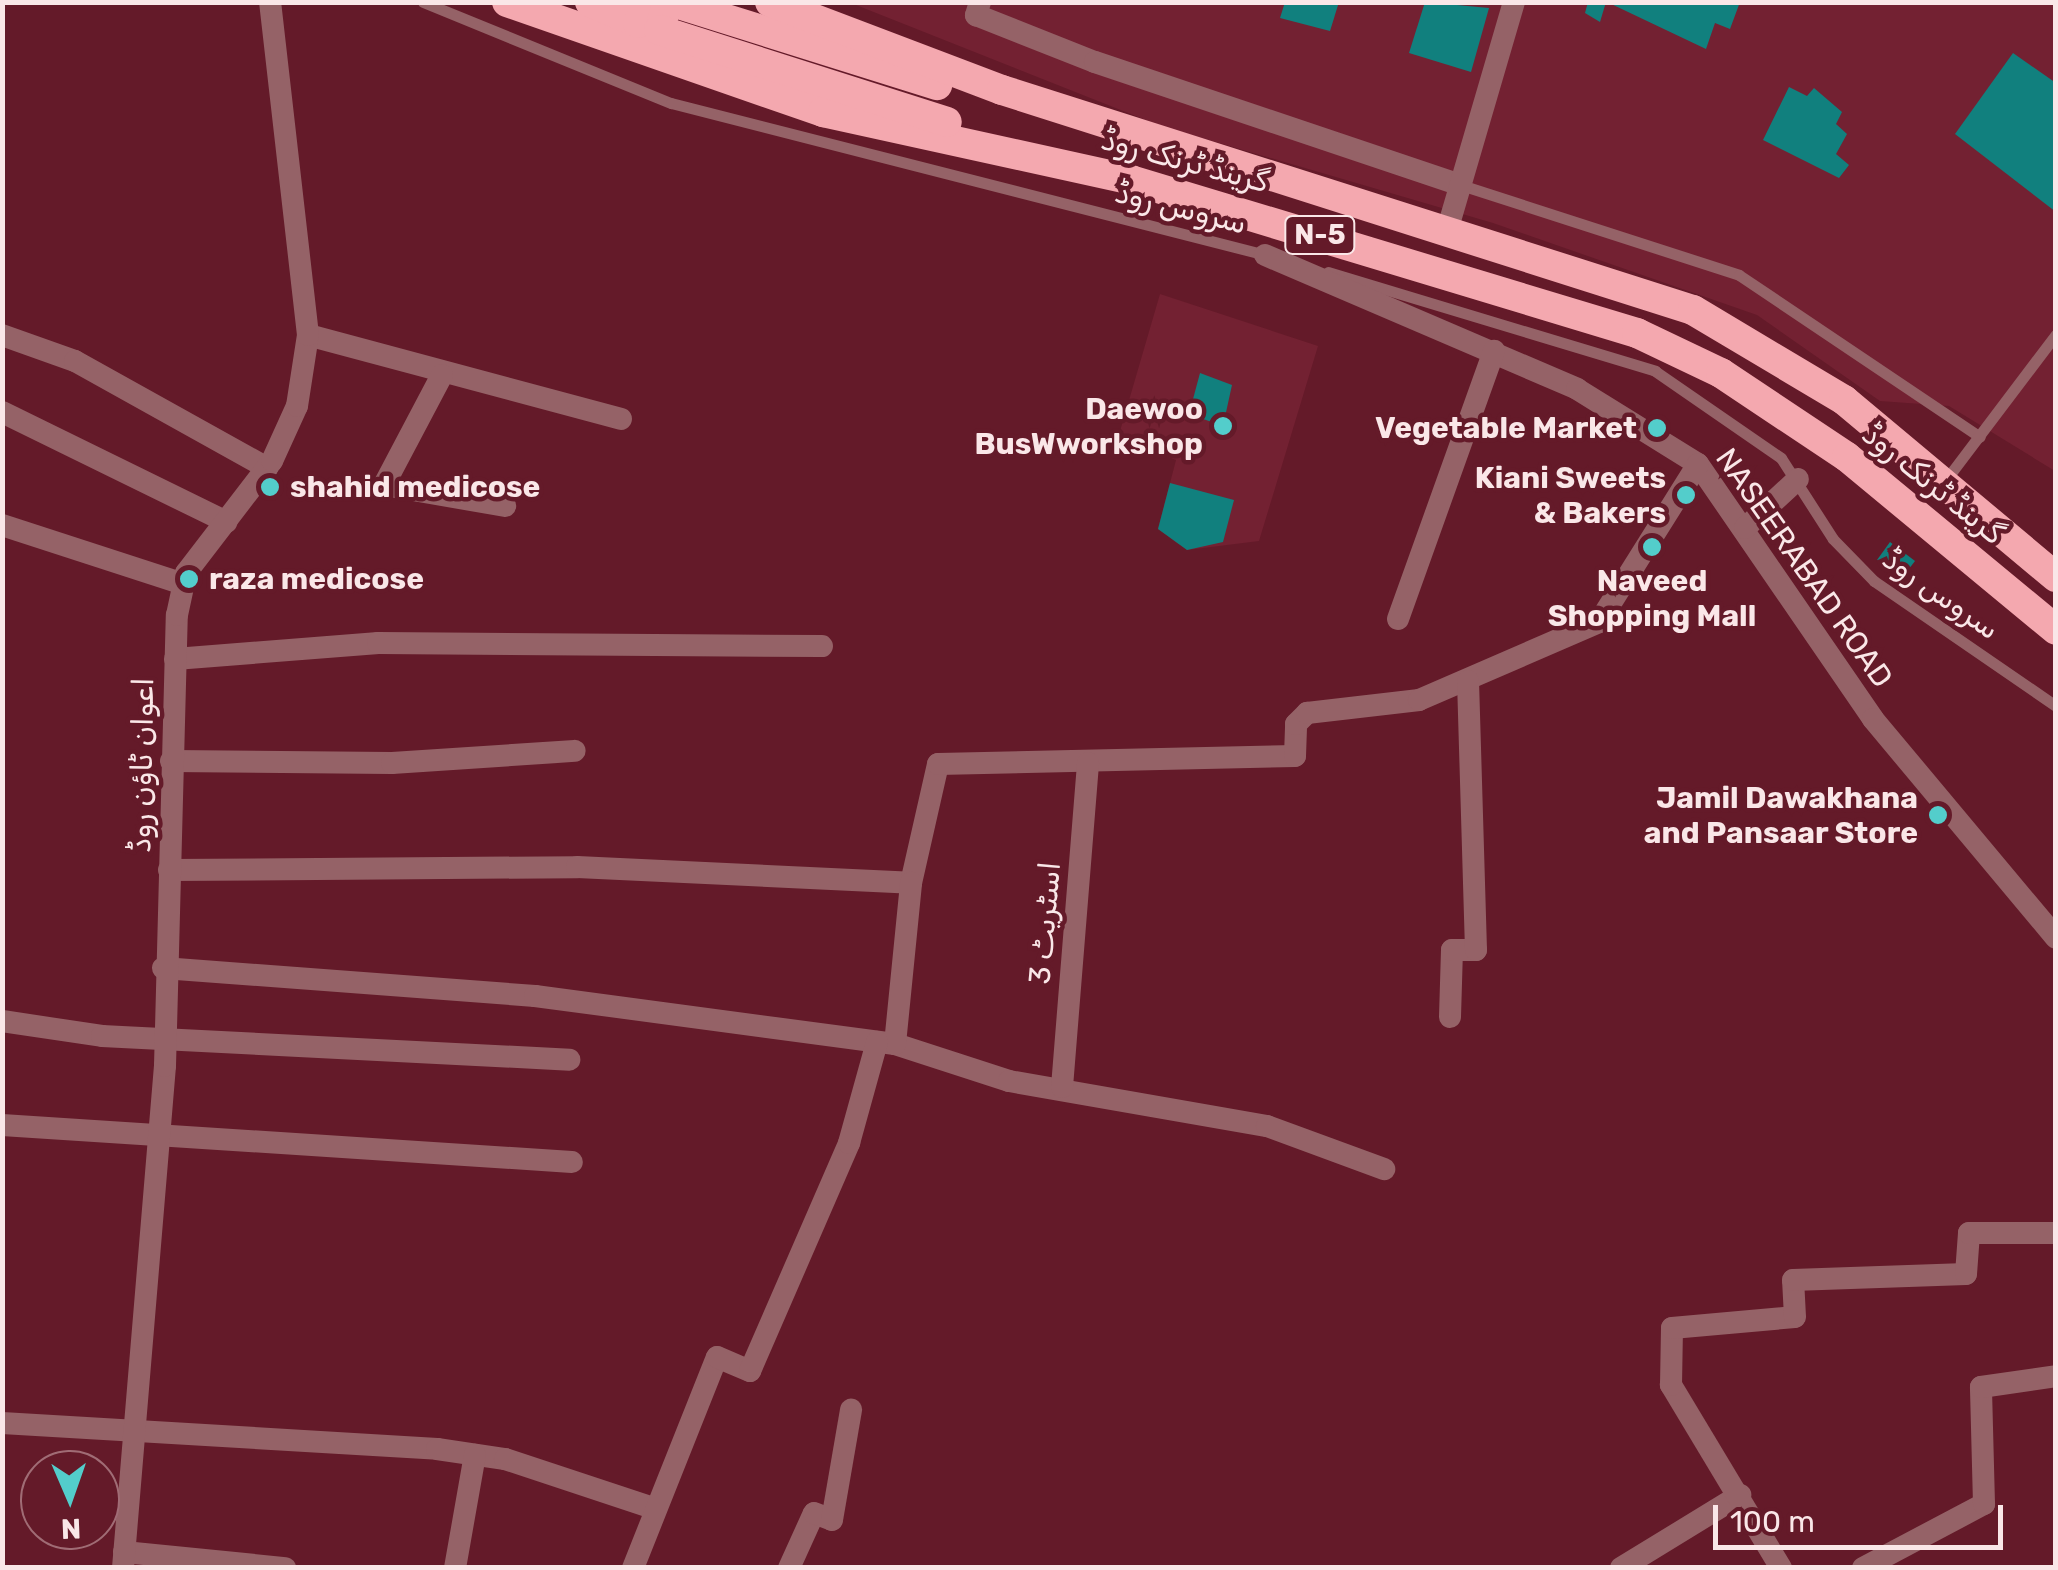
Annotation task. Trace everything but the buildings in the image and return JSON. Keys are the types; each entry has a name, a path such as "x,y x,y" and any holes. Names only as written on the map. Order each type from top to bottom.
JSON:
{"highway":[{"name":"گرینڈ ٹرنک روڈ","path":"507,2 823,112 1132,180 1544,298 1720,372 1847,457 2056,630"},
{"path":"590,2 638,23 651,2"},
{"path":"1002,90 946,88 670,2 659,30 1132,180"},
{"name":"گرینڈ ٹرنک روڈ","path":"770,2 1002,90 1636,287 1752,340 1944,482 2055,576"}],"street":[{"name":"اعوان ٹاؤن روڈ","path":"124,1560 158,1138 174,659 184,584 267,468 297,406 308,335 270,2"},
{"path":"980,2 976,15 1095,62 1461,185"},
{"path":"1447,231 1510,4"},
{"name":"NASEERABAD ROAD","path":"1266,255 1494,351 1664,436 1698,464 1872,719 2056,938"},
{"path":"2,334 75,361 267,468"},
{"path":"308,335 442,375 621,420"},
{"path":"1398,619 1494,351"},
{"path":"442,375 384,484 504,506"},
{"path":"2,412 227,522"},
{"path":"633,1568 652,1508 717,1357 750,1371 849,1143 886,1043 911,883 938,764 1295,756 1296,724 1307,713 1419,700 1599,622 1698,464"},
{"path":"1744,528 1798,480"},
{"path":"2,525 184,584"},
{"path":"174,659 378,643 822,646"},
{"path":"1450,1017 1452,950 1476,950 1468,681"},
{"path":"171,761 392,763 575,751"},
{"name":"اسٹریٹ 3","path":"1062,1087 1088,763"},
{"path":"169,870 578,867 911,883"},
{"path":"164,968 536,996 886,1043 1009,1081 1062,1087 1267,1126 1384,1169"},
{"path":"2,1021 164,1040 569,1060"},
{"path":"2,1124 158,1138 572,1162"},
{"path":"1781,1568 1671,1385 1672,1328 1795,1317 1793,1280 1966,1274 1970,1233 2056,1233"},
{"path":"1863,1568 1984,1504 1981,1388 2056,1376"},
{"path":"788,1568 814,1513 832,1520 851,1410"},
{"path":"2,1423 475,1455 652,1508"},
{"path":"455,1568 475,1455"},
{"path":"1621,1568 1740,1495"},
{"path":"124,1560 285,1568"}],"lane":[{"name":"سروس روڈ","path":"423,2 671,103 1266,255 1656,371 1798,480 1833,539 1874,582 2056,706"},
{"path":"1461,185 1739,275 1980,437"},
{"path":"1944,482 2054,339"}],"shaded area":[{"path":"851,3 2055,3 2055,471 1949,406 1880,401 1757,315 1493,223 1161,126"},
{"path":"1160,294 1318,346 1259,541 1187,550 1158,529 1176,460 1118,438"}],"place":[{"name":"Daewoo BusWworkshop","path":"1223,426"},
{"name":"Vegetable Market","path":"1657,428"},
{"name":"shahid medicose","path":"270,487"},
{"name":"Kiani Sweets & Bakers","path":"1686,495"},
{"name":"Naveed Shopping Mall","path":"1652,547"},
{"name":"raza medicose","path":"189,579"},
{"name":"Jamil Dawakhana and Pansaar Store","path":"1938,815"}]}
